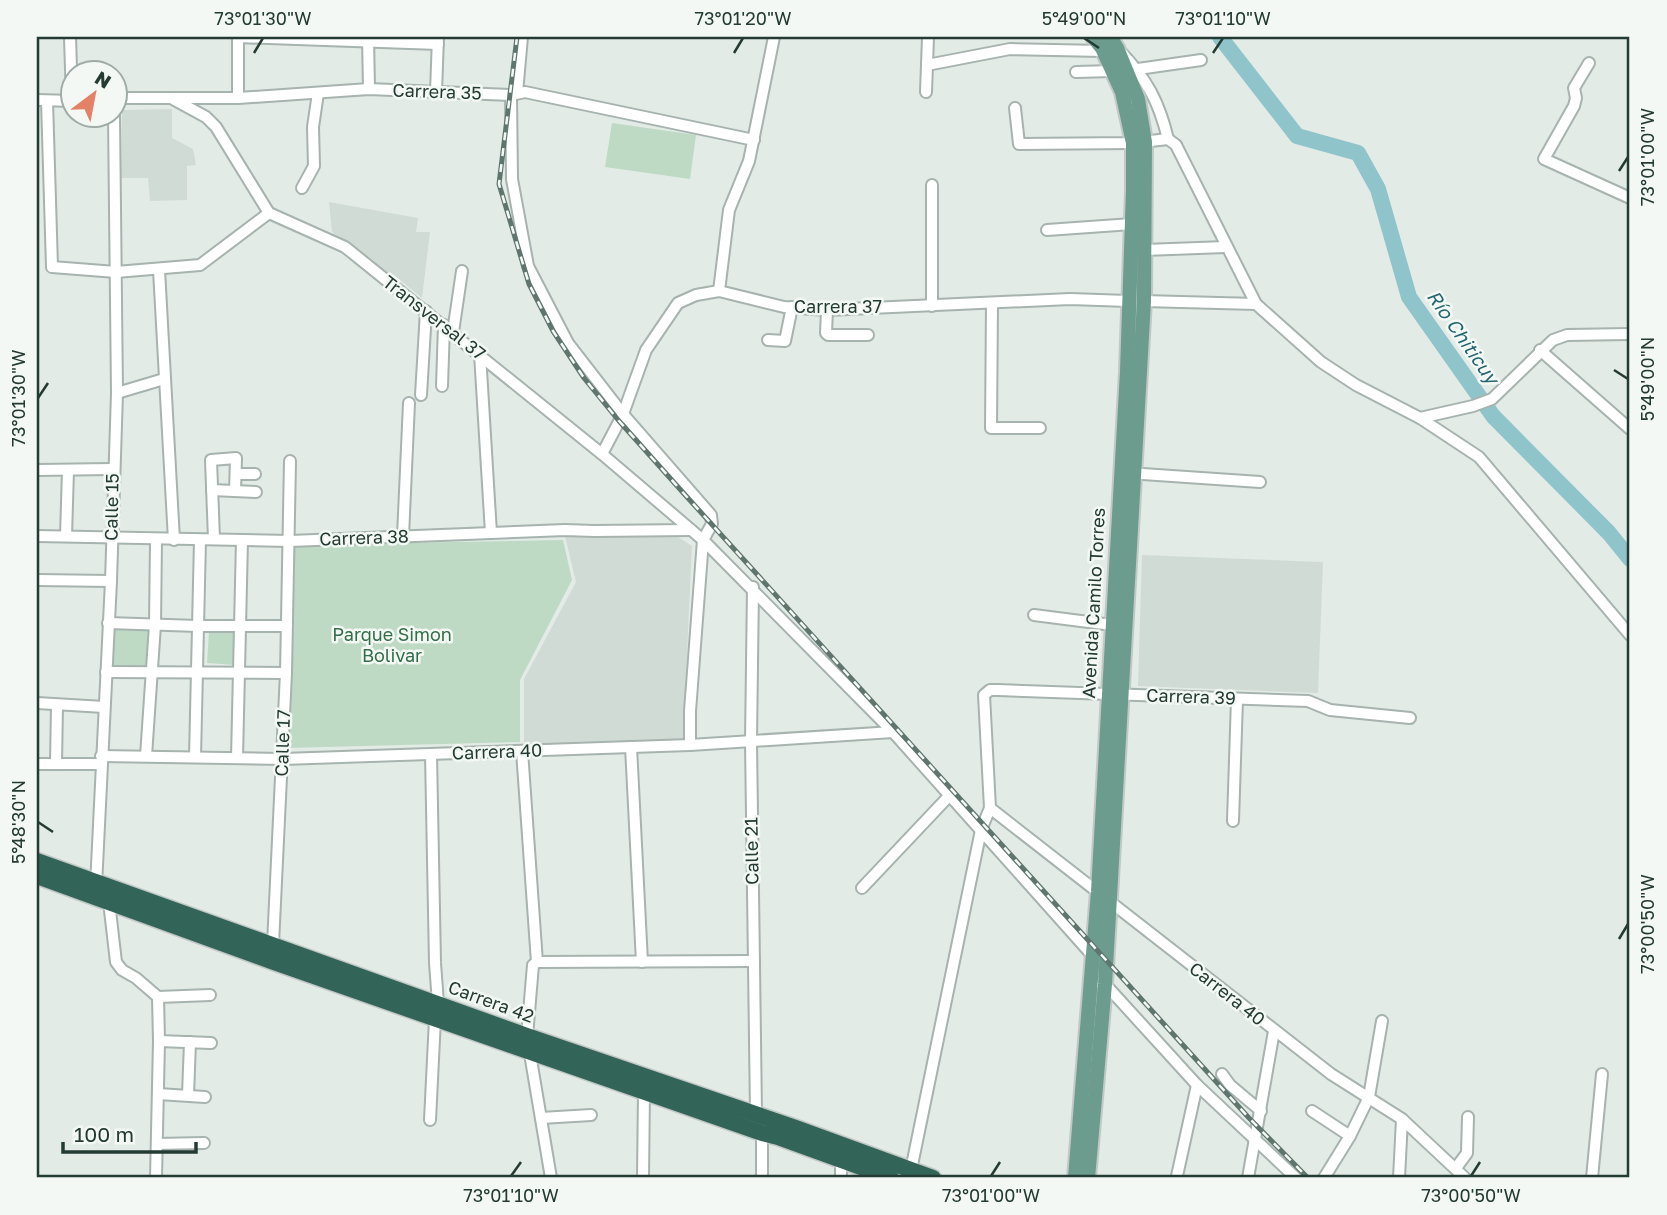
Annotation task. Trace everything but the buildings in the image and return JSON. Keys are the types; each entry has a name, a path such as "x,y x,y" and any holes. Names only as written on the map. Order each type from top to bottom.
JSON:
{"highway":[{"name":"Carrera 42","path":"37,861 100,894 436,1011 527,1036 756,1114 933,1178"},
{"name":"Carrera 42","path":"37,876 273,944 531,1052 891,1178"}],"main road":[{"name":"Avenida Camilo Torres","path":"1093,37 1110,45 1138,99 1144,250 1144,301 1112,625 1115,695"},
{"name":"Avenida Camilo Torres","path":"1075,1178 1104,897 1128,473 1128,301 1139,142 1113,71 1110,45"},
{"name":"Avenida Camilo Torres","path":"1088,1178 1097,982 1092,955 1104,897"}],"street":[{"path":"70,37 71,60"},
{"path":"238,98 238,37 438,40 436,92"},
{"path":"522,37 514,94 512,179 528,266 568,343 622,414 711,515 712,524 703,540 690,711 690,745"},
{"path":"719,291 729,210 749,161 774,37"},
{"path":"926,92 928,37"},
{"path":"368,40 369,89"},
{"path":"927,65 1010,49 1110,45 1138,69 1161,112 1168,139 1176,145 1256,304 1321,362 1356,385 1420,418 1479,457 1630,635"},
{"path":"1138,69 1201,60"},
{"path":"1588,63 1574,88 1574,106 1544,159 1630,198"},
{"path":"1076,72 1113,71"},
{"name":"Carrera 35","path":"130,98 238,98 369,89 514,94 524,92 754,140"},
{"path":"302,188 314,166 313,135 318,93"},
{"path":"60,101 42,101 52,267 117,272 200,265 269,213 216,127 206,117 173,99"},
{"path":"1015,108 1019,144 1168,139"},
{"name":"Calle 15","path":"114,130 117,393 111,581 101,760 100,894 116,962 122,970 158,997"},
{"path":"932,185 932,306"},
{"name":"Transversal 37","path":"269,213 345,247 480,354 703,540"},
{"path":"1047,230 1132,223"},
{"path":"1144,250 1226,247"},
{"path":"159,270 174,540"},
{"path":"442,386 448,328 463,271"},
{"name":"Carrera 37","path":"602,454 622,414 646,350 678,303 696,295 719,291 792,307 827,310 1070,299 1128,301"},
{"path":"1144,301 1256,304"},
{"path":"992,303 991,428 1040,428"},
{"path":"768,340 785,341 792,307"},
{"path":"827,310 828,335 868,335"},
{"path":"421,395 426,311"},
{"path":"1420,418 1492,399 1553,340 1567,335 1630,334"},
{"path":"1541,350 1630,429"},
{"path":"480,354 491,533"},
{"path":"117,393 164,379"},
{"path":"403,536 409,403"},
{"path":"214,540 211,460 236,458 235,491"},
{"name":"Calle 17","path":"273,944 283,759 290,461"},
{"path":"37,470 113,469"},
{"path":"66,536 68,470"},
{"path":"1128,473 1260,482"},
{"path":"236,474 254,474"},
{"path":"212,490 256,492"},
{"name":"Carrera 38","path":"37,536 290,541 565,530 691,530"},
{"path":"146,756 155,625 156,540"},
{"path":"195,757 200,540"},
{"path":"237,758 243,540"},
{"path":"703,540 893,732 1092,955"},
{"path":"37,580 111,581"},
{"name":"Calle 21","path":"752,587 751,741 756,1114"},
{"path":"1034,615 1112,625"},
{"path":"108,622 287,626"},
{"path":"106,672 286,673"},
{"name":"Carrera 39","path":"990,808 984,707 984,695 990,690 1308,701 1330,710 1410,718"},
{"path":"1233,821 1237,699"},
{"path":"37,704 104,707"},
{"path":"56,764 57,705"},
{"name":"Carrera 40","path":"37,764 146,756 283,759 690,745 893,732"},
{"path":"631,747 642,962"},
{"path":"522,751 535,967 527,1036 551,1178"},
{"path":"430,1120 436,1011 431,754"},
{"path":"862,888 950,795"},
{"path":"911,1170 981,830 990,808"},
{"name":"Carrera 40","path":"990,808 1274,1031 1331,1074 1402,1119 1465,1178"},
{"path":"535,967 754,961"},
{"path":"1097,982 1197,1085 1296,1178"},
{"path":"156,1178 158,997 210,995"},
{"path":"1324,1178 1350,1136 1369,1097 1382,1021"},
{"path":"1248,1178 1274,1031"},
{"path":"159,1041 211,1043"},
{"path":"188,1095 190,1042"},
{"path":"1222,1074 1230,1085 1261,1111"},
{"path":"1592,1178 1602,1074"},
{"path":"1178,1176 1197,1085"},
{"path":"643,1178 644,1091"},
{"path":"158,1094 205,1097"},
{"path":"1312,1111 1350,1136"},
{"path":"541,1118 590,1115"},
{"path":"1456,1168 1467,1153 1468,1117"},
{"path":"1399,1178 1402,1119"},
{"path":"762,1133 762,1178"},
{"path":"157,1144 204,1143"},
{"path":"841,1159 841,1178"}],"shaded area":[{"path":"172,109 172,138 193,149 196,165 187,166 187,200 150,201 148,178 121,178 122,130 130,130 130,110"},
{"path":"329,202 418,218 416,232 430,232 422,298 332,232"},
{"path":"675,535 692,546 683,740 524,744 524,679 576,582 565,536"},
{"path":"1142,555 1323,562 1318,693 1138,686"}],"green space":[{"path":"612,123 696,135 690,179 605,167"},
{"name":"Parque Simon Bolivar","path":"563,540 572,580 520,680 520,742 286,748 295,545"},
{"path":"113,629 151,629 150,668 112,666"},
{"path":"209,632 236,633 234,665 207,663"}],"waterway":[{"name":"Río Chiticuy","path":"1220,37 1297,136 1358,153 1378,189 1409,297 1493,416 1609,533 1630,559"}],"railway":[{"path":"517,37 499,184 529,284 553,331 584,378 687,497 1249,1118 1308,1178"}]}
